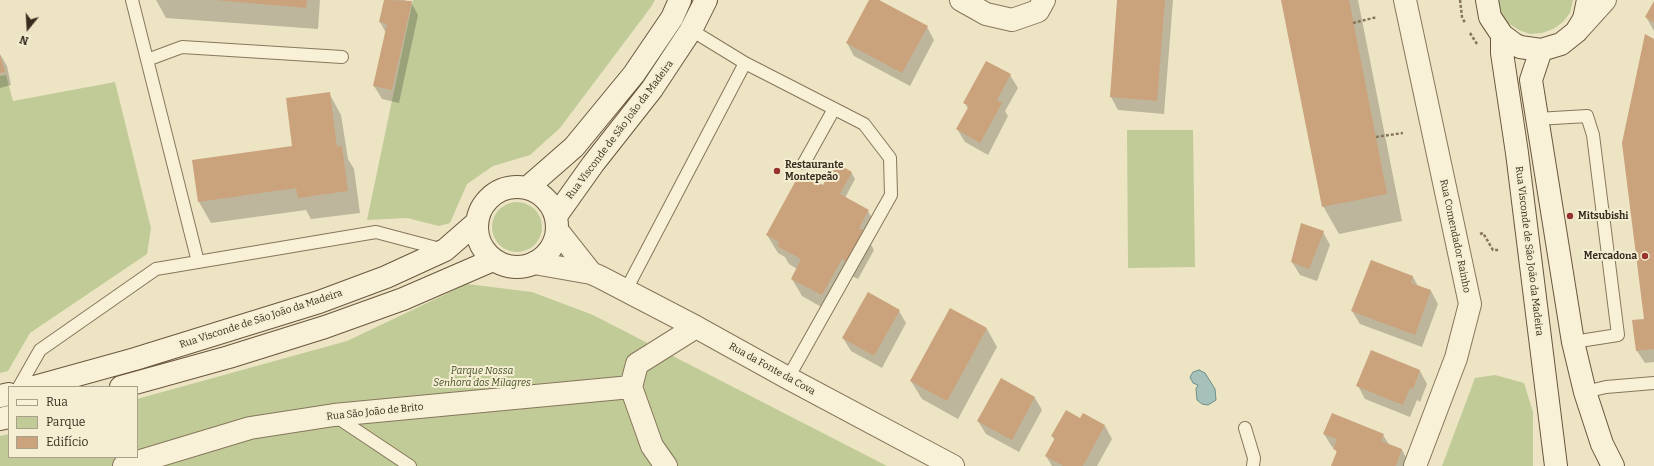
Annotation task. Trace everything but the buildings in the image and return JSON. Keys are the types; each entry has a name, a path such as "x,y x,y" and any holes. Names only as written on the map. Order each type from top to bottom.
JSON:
{"main road":[{"path":"556,223 550,204 540,194 527,188 574,147 634,74 672,18 680,0"},
{"name":"Rua Visconde de São João da Madeira","path":"534,263 545,255 553,244 556,223 593,164 652,89 691,30 706,0"},
{"path":"961,0 986,14 1012,20 1038,10 1044,0"},
{"name":"Rua Comendador Rainho","path":"1405,0 1470,304 1456,358 1415,466"},
{"path":"1487,0 1490,17 1497,30 1502,35 1520,47 1541,50 1561,44 1576,32 1606,0"},
{"path":"1576,32 1584,19 1588,0"},
{"name":"Rua Visconde de São João da Madeira","path":"1502,35 1502,53 1517,153 1556,466"},
{"path":"1541,50 1531,80 1573,342 1585,392 1602,444 1613,466"},
{"name":"Rua Visconde de São João da Madeira","path":"38,386 135,359 320,302 386,277 446,250 476,223 480,210 488,198 500,190 513,187 527,188"},
{"path":"476,223 478,237 484,250 494,260 506,266 520,267 534,263"},
{"name":"Rua da Fonte da Cova","path":"556,223 590,273"},
{"path":"125,386 229,357 325,327 403,299 494,260"},
{"name":"Rua da Fonte da Cova","path":"534,263 590,273 626,290 953,466"},
{"path":"666,466 652,446 631,387 637,364 696,327"},
{"name":"Rua São João de Brito","path":"124,466 250,428 334,415 631,387"}],"lane":[{"path":"132,0 198,262"},
{"path":"691,30 745,63 864,124 890,158 891,195 788,378"},
{"path":"147,60 182,47 342,57"},
{"path":"626,290 745,63"},
{"path":"804,163 834,109"},
{"path":"1537,119 1587,116 1593,135 1618,335 1573,342"},
{"path":"20,386 40,350 156,269 376,232 446,250"},
{"path":"1585,392 1606,387 1654,383"},
{"path":"334,415 410,466"},
{"path":"1245,428 1254,458 1253,466"}],"path":[{"path":"1353,23 1377,17"},
{"path":"1376,137 1403,133"},
{"path":"1483,233 1493,250 1499,250"}],"green space":[{"path":"413,0 655,0 560,128 530,155 493,166 467,184 450,223 439,226 407,218 367,220"},
{"path":"1496,0 1573,0 1570,13 1563,22 1553,29 1542,33 1530,34 1519,30 1508,23 1500,12"},
{"path":"6,75 13,101 115,82 151,228 147,254 30,333 8,371 0,373 0,76"},
{"path":"1127,130 1193,130 1195,267 1128,268"},
{"path":"512,202 522,202 535,209 542,222 542,232 535,245 522,252 512,252 503,248 496,241 492,232 492,222 496,213 503,206"},
{"name":"Parque Nossa Senhora dos Milagres","path":"467,284 532,292 593,315 887,466 0,466 0,436 8,434 8,458 138,458 138,399 347,341"},
{"path":"1495,375 1524,383 1533,412 1533,466 1442,466 1475,378"}],"water":[{"path":"1199,370 1205,373 1215,389 1216,400 1208,405 1202,404 1197,400 1196,389 1198,385 1193,383 1190,377 1193,372"}],"place":[{"name":"Restaurante Montepeão","path":"777,171"},
{"name":"Mitsubishi","path":"1570,216"},
{"name":"Mercadona","path":"1645,256"}]}
